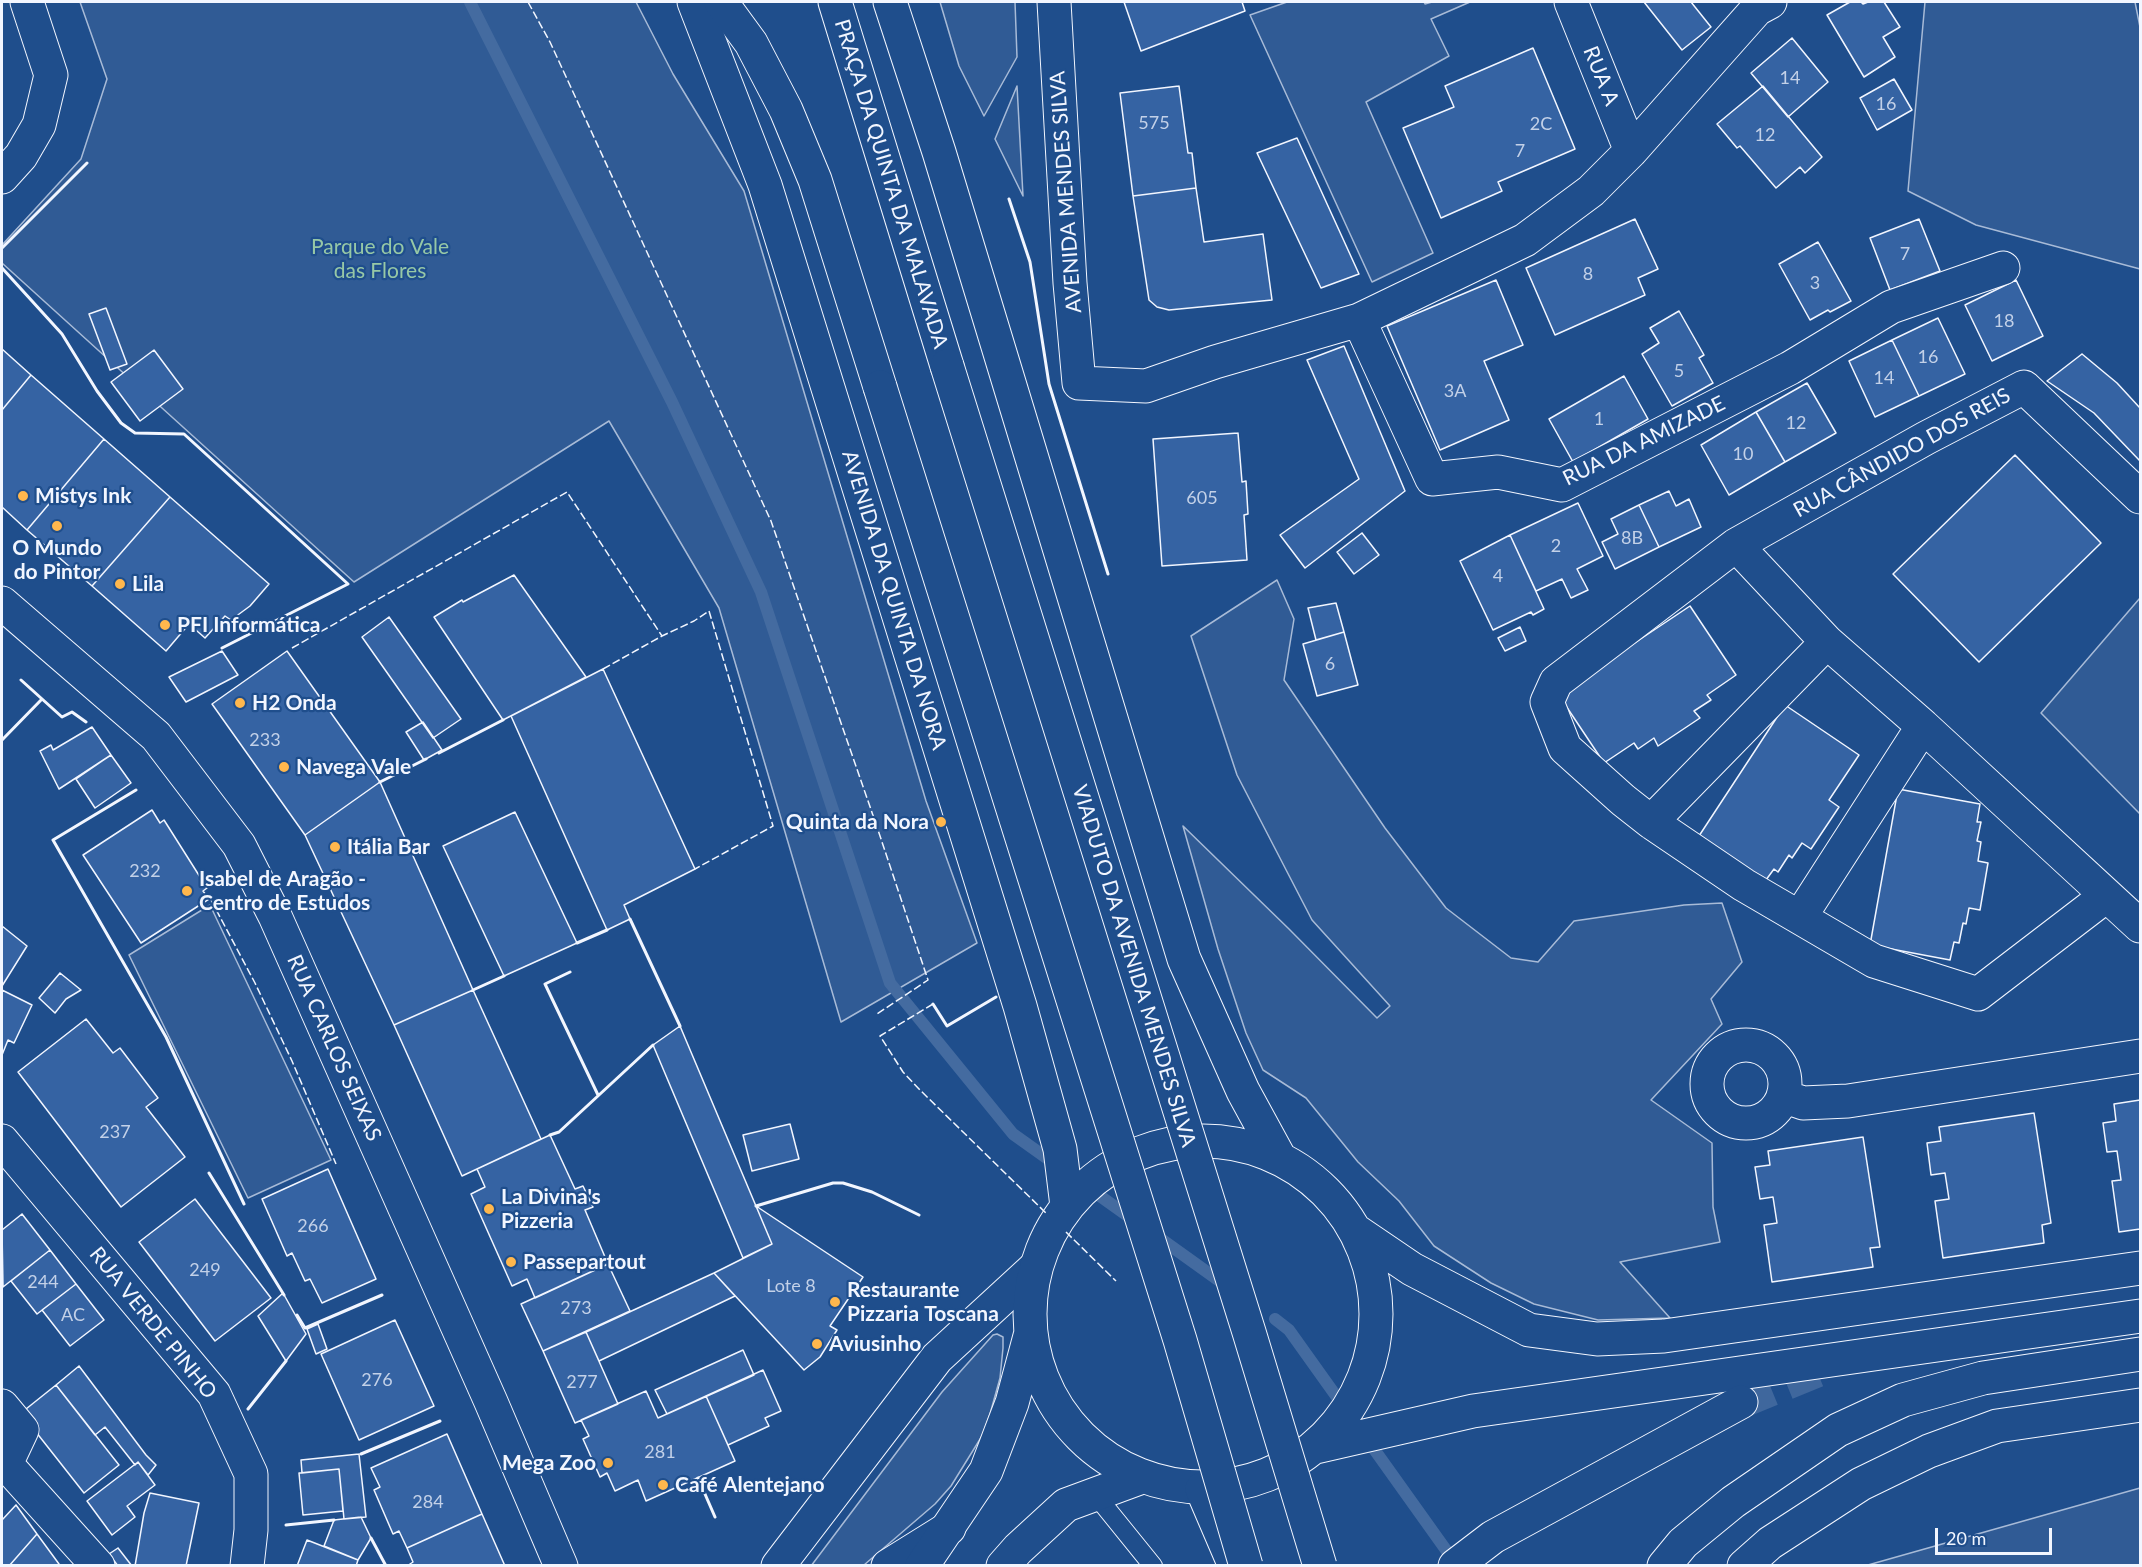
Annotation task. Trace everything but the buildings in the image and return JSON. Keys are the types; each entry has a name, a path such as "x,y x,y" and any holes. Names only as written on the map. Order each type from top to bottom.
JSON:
{"main road":[{"path":"2,177 21,156 39,125 51,75 27,2"},
{"name":"AVENIDA DA QUINTA DA NORA","path":"694,2 765,185 1029,1038 1060,1149 1067,1206"},
{"path":"721,2 752,43 786,110 815,180 1180,1340 1237,1562"},
{"name":"PRAÇA DA QUINTA DA MALAVADA","path":"835,2 947,366"},
{"path":"890,2 939,152 1184,959 1243,1091 1279,1157"},
{"name":"AVENIDA MENDES SILVA","path":"1054,2 1070,283 1079,383 1146,386 1215,362 1359,320"},
{"name":"RUA A","path":"1571,2 1631,151"},
{"path":"1359,320 1525,240 1591,190 1631,151 1757,9 1770,2"},
{"name":"RUA DA AMIZADE","path":"1359,320 1432,479 1498,472 1562,485 1790,368 1891,307 2003,268"},
{"name":"VIADUTO DA AVENIDA MENDES SILVA","path":"947,366 1320,1566"},
{"name":"RUA CÂNDIDO DOS REIS","path":"2106,896 1978,994 1874,961 1744,885 1650,822 1565,748 1547,702 1556,682 1736,545 1926,438 2024,387 2140,497"},
{"path":"1736,545 1827,642 1923,726 2140,926"},
{"name":"RUA CARLOS SEIXAS","path":"2,603 156,736 238,845 275,916 491,1402 561,1566"},
{"path":"1650,822 1827,642"},
{"path":"1800,917 1923,726"},
{"path":"1783,1096 1803,1102 1848,1101 2140,1056"},
{"path":"1217,1140 1249,1146 1279,1157 1302,1171 1323,1188 1341,1208 1356,1231 1371,1270 1377,1311 1374,1350 1362,1386 1342,1419 1316,1448 1290,1465 1263,1478 1233,1486 1202,1489 1142,1477 1114,1463 1088,1444 1066,1421 1049,1394 1037,1365 1031,1334 1030,1300 1036,1268 1049,1235 1067,1206 1093,1179 1125,1158 1155,1147 1186,1141 1217,1140"},
{"name":"RUA VERDE PINHO","path":"2,1141 214,1394 251,1474 251,1530 247,1566"},
{"path":"1356,1231 1412,1269 1529,1330 1597,1339 1664,1336 2140,1268"},
{"path":"778,1566 937,1358 1036,1268"},
{"path":"1316,1448 1473,1411 1735,1388 2140,1316"},
{"path":"922,1566 986,1471 1012,1403 1031,1334"},
{"path":"1664,1566 1683,1544 1733,1502 1838,1430 1902,1400 1983,1378 2140,1354"},
{"path":"1455,1566 1493,1538 1735,1388"},
{"path":"1744,1566 1770,1543 1861,1484 1929,1451 1997,1426 2140,1405"},
{"path":"2,1406 22,1430 4,1466 98,1566"},
{"path":"1003,1566 1065,1505 1142,1477"},
{"path":"1202,1489 1237,1562"},
{"path":"888,1566 949,1528"}],"lane":[{"path":"1094,1493 1153,1566"}],"shaded area":[{"name":"Parque do Vale das Flores","path":"80,2 636,2 673,74 744,191 926,801 977,943 841,1022 719,608 609,421 354,582 2,263 2,245 81,159 107,79"},
{"path":"940,2 1015,2 1017,57 984,116 959,66"},
{"path":"1287,2 1424,2 1425,4 1470,2 1431,19 1449,56 1366,102 1433,253 1372,282 1250,15"},
{"path":"1925,2 2135,2 2140,27 2140,269 1976,225 1908,191"},
{"path":"1017,86 1023,196 995,139"},
{"path":"1277,580 1294,619 1284,680 1385,828 1446,908 1511,958 1538,962 1574,921 1684,905 1722,903 1742,962 1711,999 1722,1024 1651,1100 1712,1143 1713,1207 1720,1242 1620,1262 1670,1318 1598,1320 1534,1304 1491,1283 1434,1246 1399,1201 1358,1162 1306,1098 1263,1070 1246,1033 1218,949 1183,826 1377,1018 1390,1006 1312,920 1237,775 1191,636"},
{"path":"2140,598 2140,814 2041,713"},
{"path":"210,905 331,1160 248,1198 129,955"},
{"path":"993,1335 1003,1337 1003,1348 1000,1378 990,1414 982,1436 951,1486 935,1504 864,1565 811,1566 942,1392"},
{"path":"2140,1488 2140,1565 1868,1565"}],"waterway":[{"path":"470,2 672,402 761,592 890,983 1013,1134 1135,1221"},
{"path":"1154,1234 1228,1287"},
{"path":"1275,1319 1289,1330 1456,1564"}],"tunnel":[{"path":"1741,1402 1829,1366"}],"fence":[{"path":"528,2 550,42 771,521 876,824 928,980 877,1014"},
{"path":"292,648 567,492 662,636"},
{"path":"603,669 709,611 773,826 695,869"},
{"path":"211,900 255,983 292,1061 336,1164"},
{"path":"933,1004 880,1036 903,1072 1047,1214"},
{"path":"1066,1232 1116,1281"}],"wall":[{"path":"2,248 87,163"},
{"path":"1009,199 1030,262 1049,384 1108,574"},
{"path":"2,268 62,334 97,391 121,423 135,433 184,434 348,584 222,648"},
{"path":"21,680 62,717 72,712 86,722"},
{"path":"2,740 42,699"},
{"path":"439,753 503,720"},
{"path":"380,782 426,759"},
{"path":"136,790 53,840 166,1037 244,1204"},
{"path":"630,919 680,1026"},
{"path":"577,943 607,930"},
{"path":"570,972 545,984 598,1095"},
{"path":"473,990 504,976"},
{"path":"933,1004 947,1026 996,997"},
{"path":"550,1135 559,1132 653,1045"},
{"path":"209,1173 284,1295"},
{"path":"756,1206 833,1183 843,1183 872,1192 919,1215"},
{"path":"297,1315 305,1328 382,1295"},
{"path":"248,1409 286,1361"},
{"path":"361,1454 440,1421"},
{"path":"698,1478 715,1517"},
{"path":"286,1525 334,1520"},
{"path":"371,1538 386,1566"}],"place":[{"name":"Mistys Ink","path":"23,496"},
{"name":"O Mundo do Pintor","path":"57,526"},
{"name":"Lila","path":"120,584"},
{"name":"PFI Informática","path":"165,625"},
{"name":"H2 Onda","path":"240,703"},
{"name":"Navega Vale","path":"284,767"},
{"name":"Quinta da Nora","path":"941,822"},
{"name":"Itália Bar","path":"335,847"},
{"name":"Isabel de Aragão - Centro de Estudos","path":"187,891"},
{"name":"La Divina's Pizzeria","path":"489,1209"},
{"name":"Passepartout","path":"511,1262"},
{"name":"Restaurante Pizzaria Toscana","path":"835,1302"},
{"name":"Aviusinho","path":"817,1344"},
{"name":"Mega Zoo","path":"608,1463"},
{"name":"Café Alentejano","path":"663,1485"}]}
